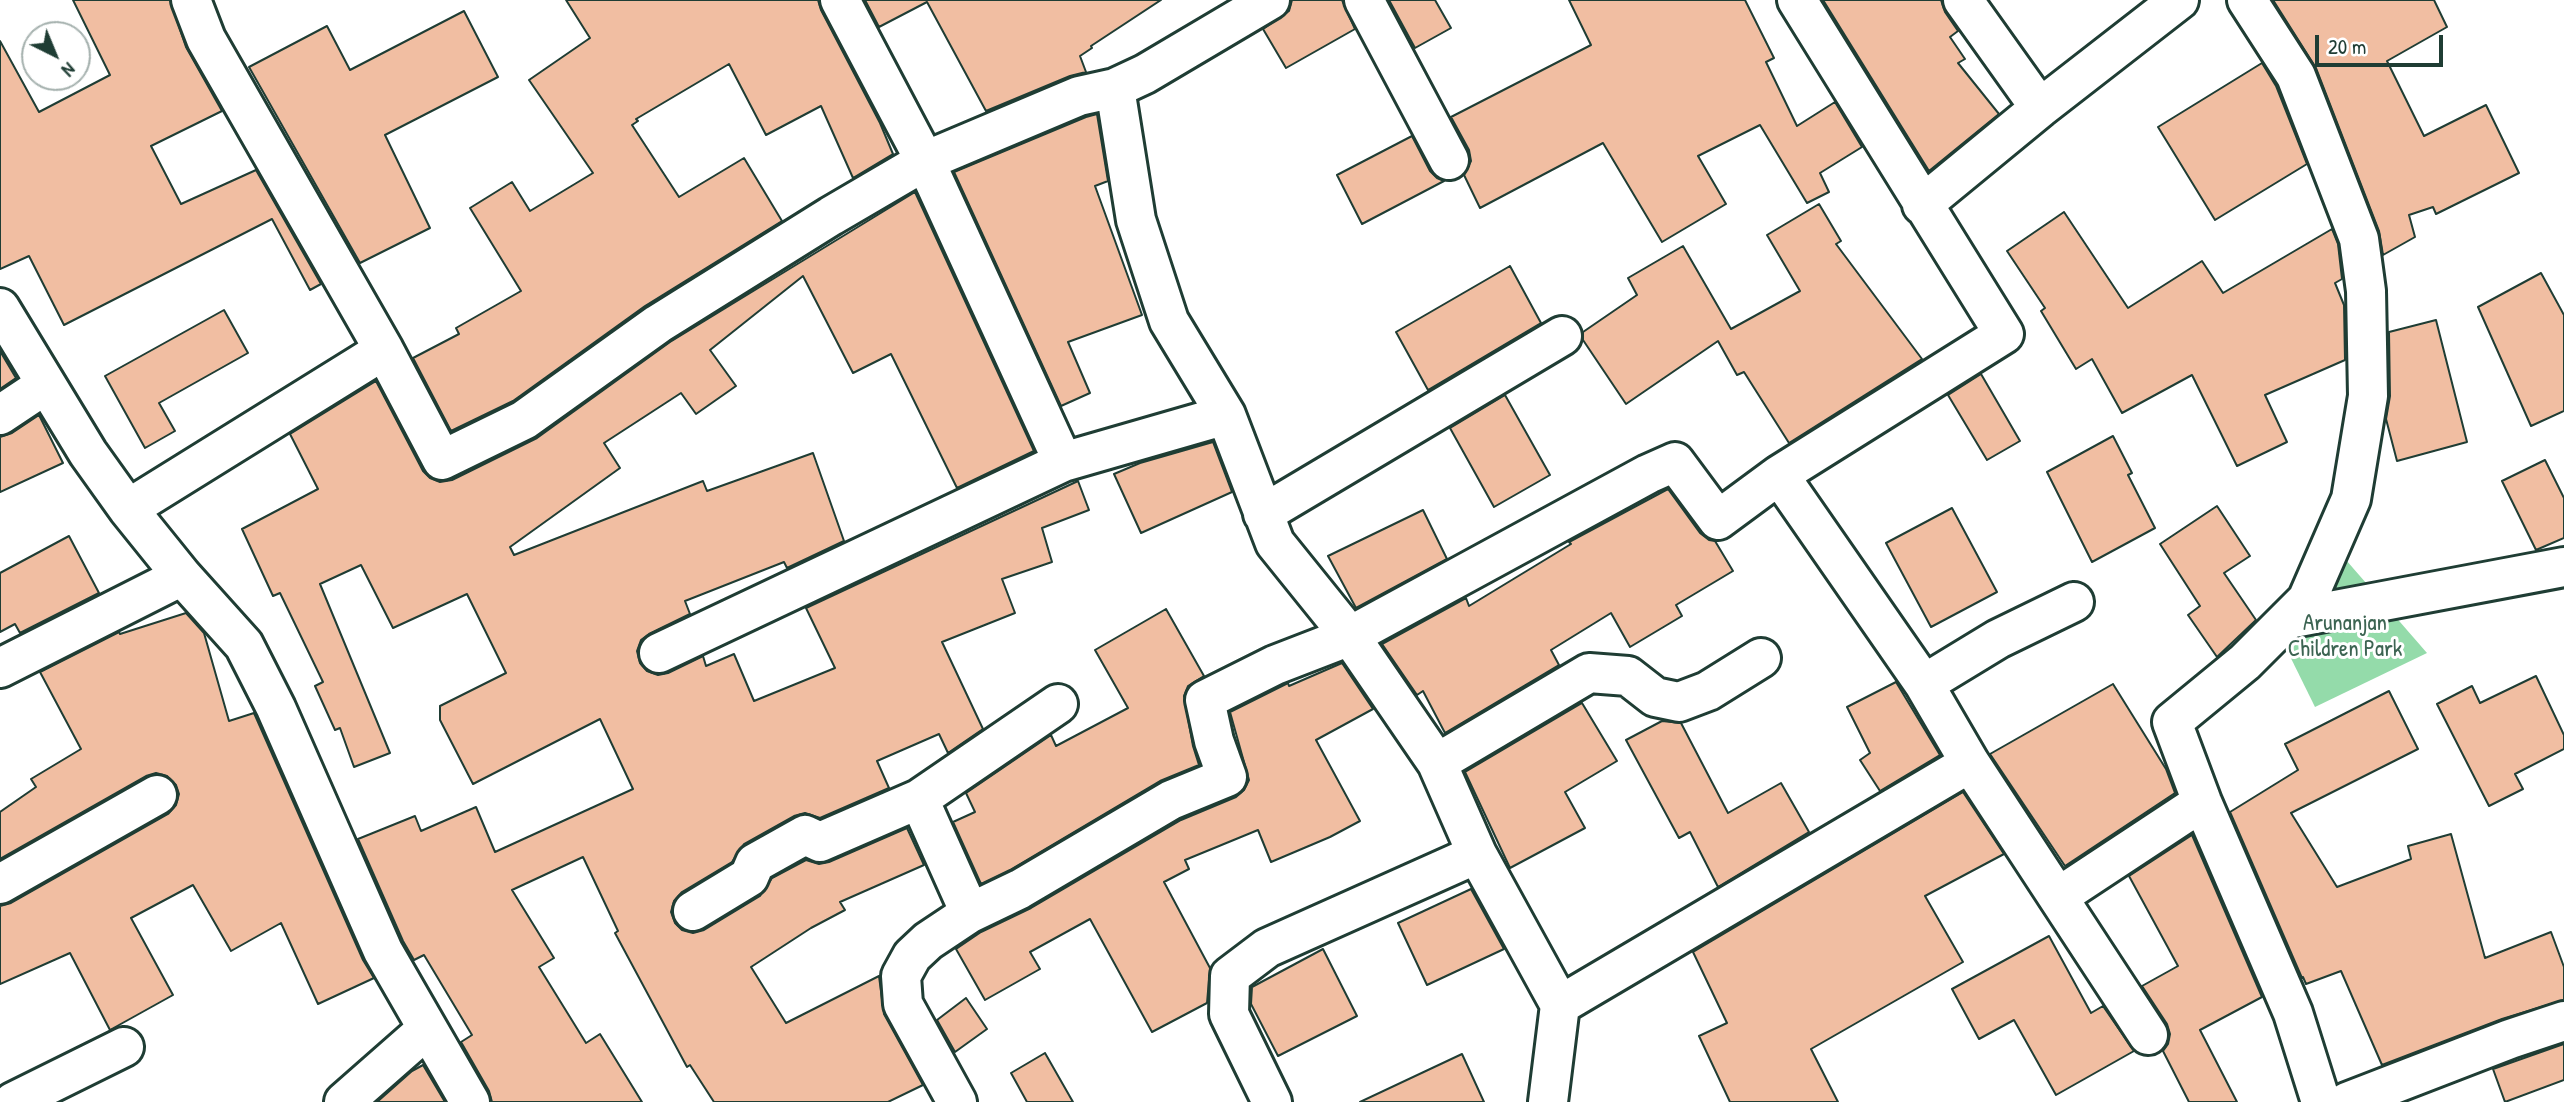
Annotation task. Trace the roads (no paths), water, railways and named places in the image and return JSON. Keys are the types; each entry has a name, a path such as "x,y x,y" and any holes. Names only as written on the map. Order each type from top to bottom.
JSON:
{"street":[{"path":"191,0 206,38 384,351 442,460 524,420 658,324 925,161 1079,96 1115,88 1145,74 1270,0"},
{"path":"840,0 925,161 1063,462"},
{"path":"1364,0 1449,160"},
{"path":"957,1102 903,1004 901,976 912,956 928,941 970,913 1020,889 1171,800 1227,777 1214,741 1205,700 1275,665 1350,636 1675,461 1718,520 1779,475 2004,334 1797,0"},
{"path":"1963,0 2040,108"},
{"path":"1922,205 2040,108 2179,0"},
{"path":"2247,0 2296,76 2359,239 2366,291 2368,396 2351,499 2307,600 2245,662 2172,722 2202,802 2294,1013 2321,1102"},
{"path":"1115,88 1136,220 1169,321 1226,415 1275,543 1350,636 1437,763 1478,854 1560,1005 1548,1102"},
{"path":"0,308 88,453 128,509 182,576 244,645 276,708 383,951 470,1102"},
{"path":"1264,514 1562,336"},
{"path":"128,509 384,351"},
{"path":"0,415 45,385"},
{"path":"659,653 1063,462 1226,415"},
{"path":"1779,475 1924,684 1970,763 2148,1035"},
{"path":"2288,619 2564,567"},
{"path":"0,668 182,576"},
{"path":"1924,684 1998,639 2074,602"},
{"path":"1437,763 1590,673 1628,676 1655,696 1679,702 1708,691 1761,657"},
{"path":"693,911 749,877 755,863 805,835 820,842 919,799 1058,705"},
{"path":"1560,1005 1970,763"},
{"path":"0,884 157,795"},
{"path":"919,799 970,913"},
{"path":"2058,897 2202,802"},
{"path":"1272,1102 1228,1014 1230,976 1267,948 1478,854"},
{"path":"2347,1102 2564,1021"},
{"path":"344,1102 427,1029"},
{"path":"13,1102 124,1047"}],"park label":[{"name":"Arunanjan Children Park","path":"2345,637"}]}
